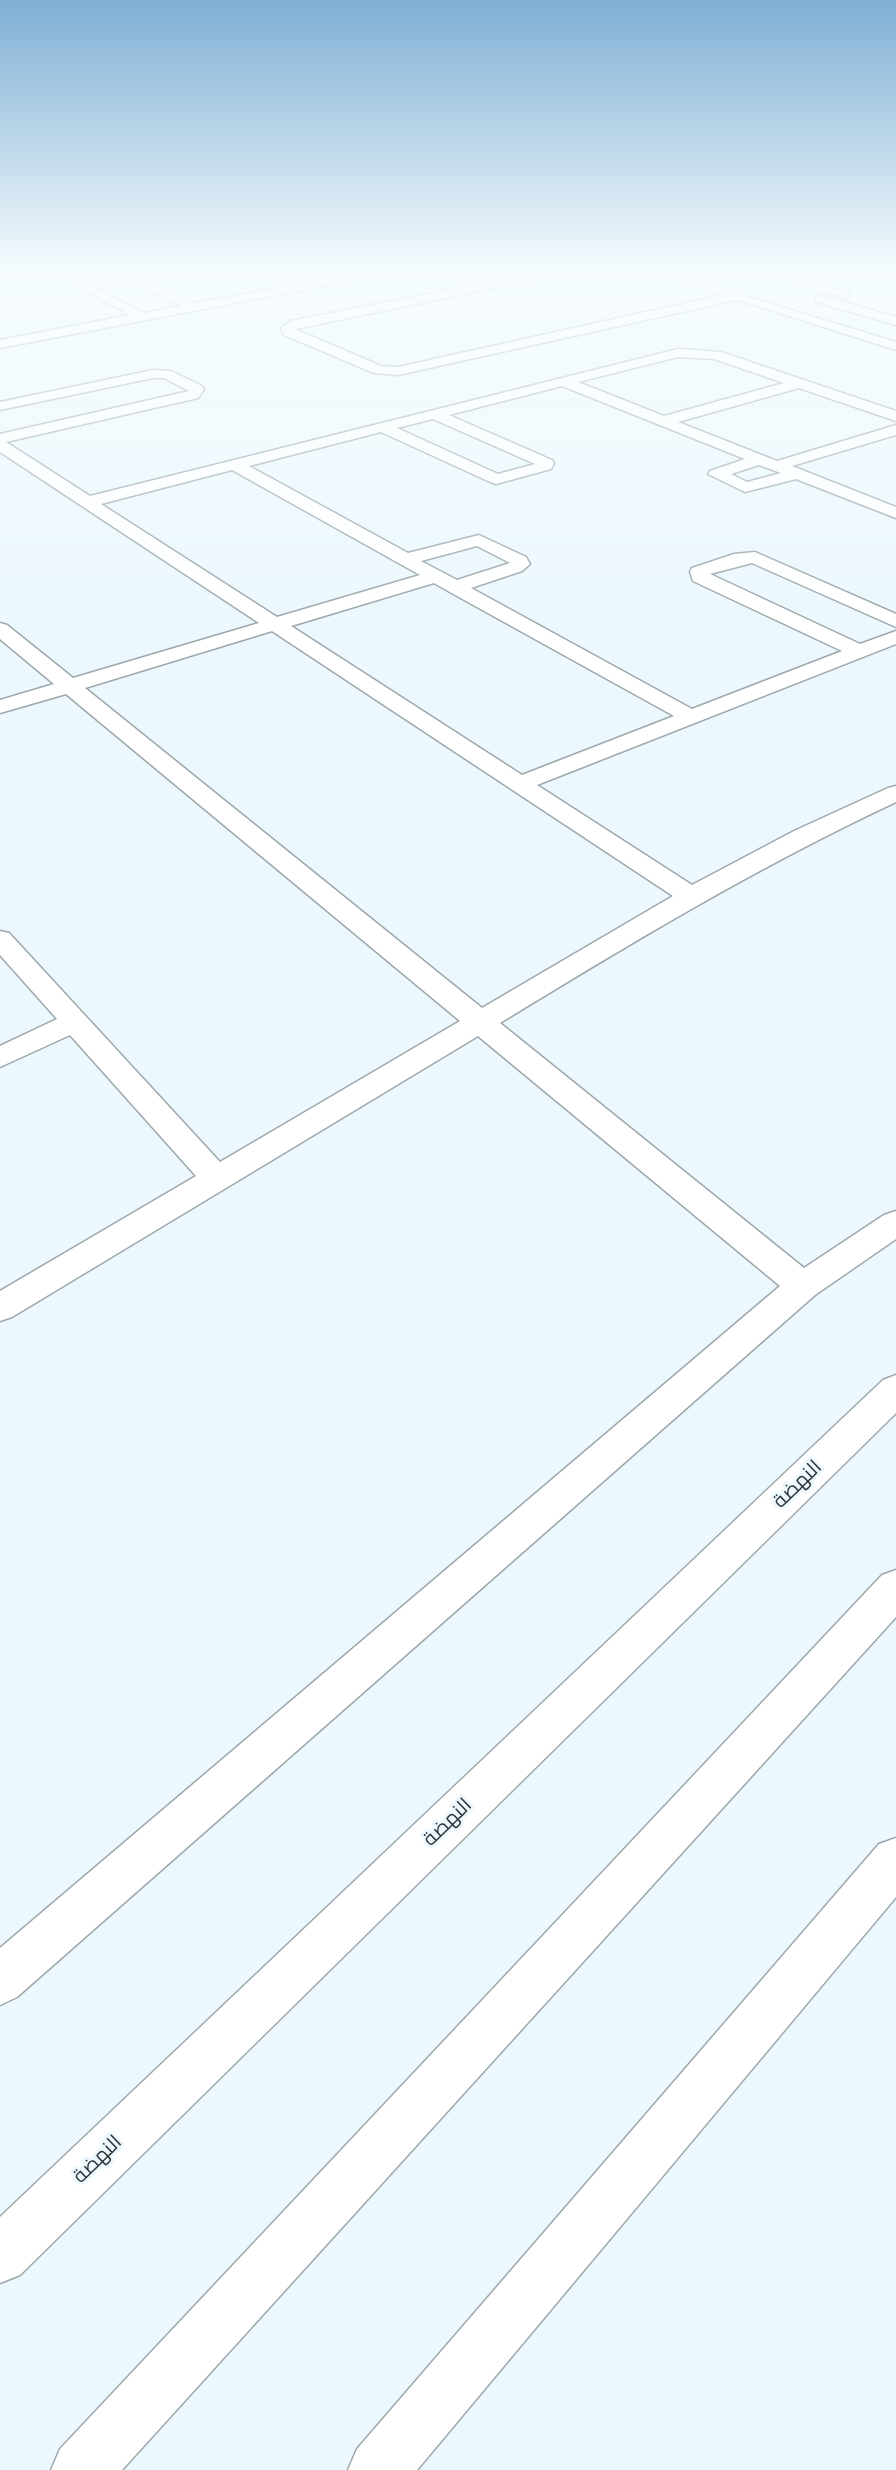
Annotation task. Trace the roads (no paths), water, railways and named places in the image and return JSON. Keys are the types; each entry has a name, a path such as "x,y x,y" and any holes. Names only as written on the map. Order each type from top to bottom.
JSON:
{"street":[{"path":"0,406 90,387"},
{"path":"0,439 193,395 195,387"},
{"path":"87,502 543,387"},
{"path":"577,387 896,513"},
{"path":"663,422 785,387"},
{"path":"812,387 896,416"},
{"path":"382,427 495,479 544,466 546,463 434,414"},
{"path":"776,466 896,430"},
{"path":"0,445 691,896"},
{"path":"760,459 716,474 745,487 798,474"},
{"path":"235,465 691,717"},
{"path":"406,559 479,540 520,561 521,564 512,569 455,587"},
{"path":"859,651 700,577 699,572 740,558 755,557 896,621"},
{"path":"0,707 436,576"},
{"path":"0,629 803,1286"},
{"path":"520,784 896,637"},
{"path":"0,1308 691,896 803,836 896,793"},
{"path":"0,939 217,1179"},
{"path":"0,1058 75,1022"},
{"path":"0,1980 803,1286 896,1222"},
{"name":"النهضة","path":"0,2255 896,1390"},
{"path":"81,2470 896,1588"},
{"path":"378,2470 896,1861"}]}
